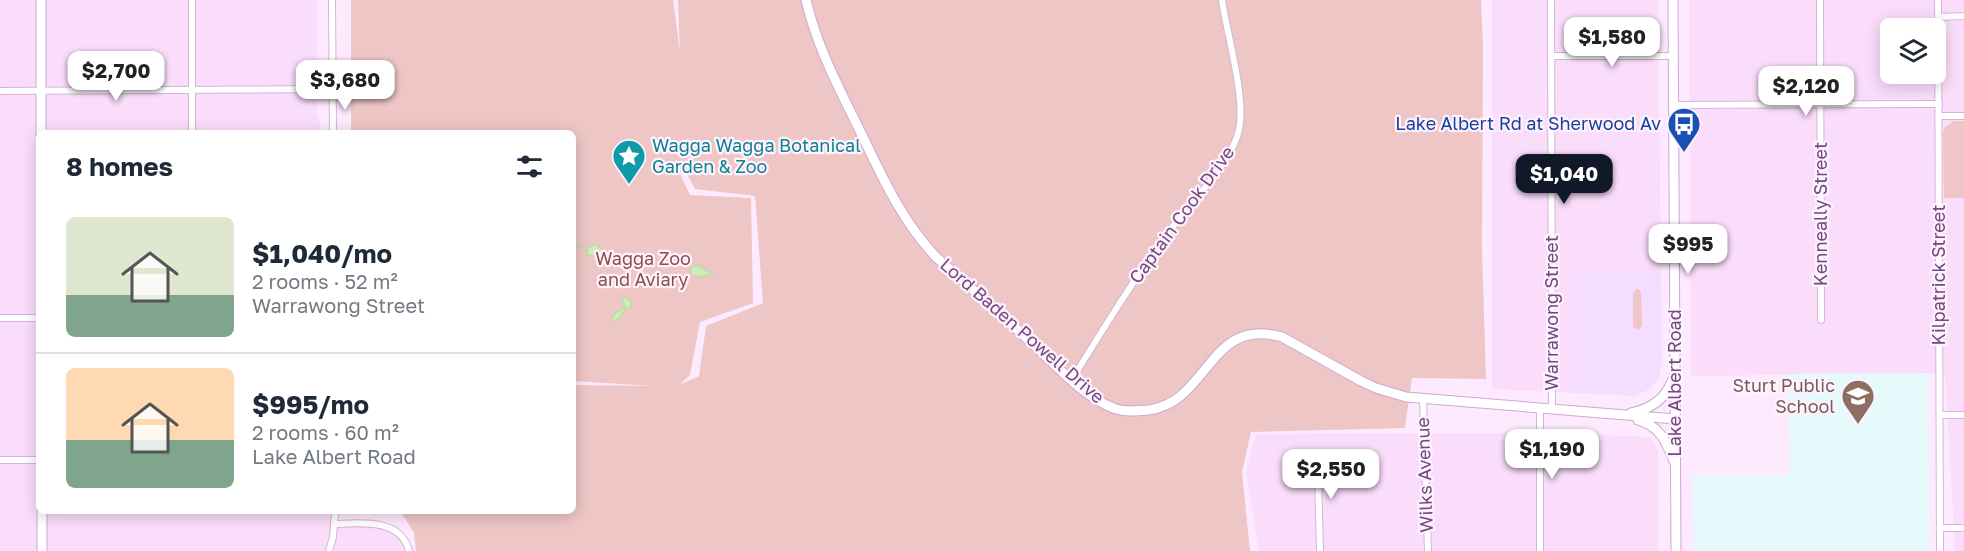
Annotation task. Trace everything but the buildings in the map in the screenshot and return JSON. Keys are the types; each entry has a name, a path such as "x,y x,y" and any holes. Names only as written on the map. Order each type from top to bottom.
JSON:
{"street":[{"path":"40,0 41,130"},
{"path":"192,0 192,130"},
{"path":"332,0 333,130"},
{"name":"Lord Baden Powell Drive","path":"806,0 814,32 824,58 891,194 913,231 936,257 1102,403 1118,409 1135,411 1168,404 1184,394 1218,354 1234,340 1246,335 1270,333 1293,341 1361,381 1406,397 1675,419"},
{"name":"Captain Cook Drive","path":"1072,379 1144,265 1218,171 1234,144 1239,130 1240,100 1222,0"},
{"name":"Warrawong Street","path":"1551,0 1552,409"},
{"name":"Lake Albert Road","path":"1673,0 1676,551"},
{"name":"Kenneally Street","path":"1820,0 1821,320"},
{"name":"Kilpatrick Street","path":"1938,0 1940,551"},
{"path":"1939,17 1964,16"},
{"path":"1551,57 1673,56"},
{"path":"0,91 333,89"},
{"path":"1673,105 1939,104"},
{"path":"1939,116 1964,116"},
{"path":"0,318 36,318"},
{"path":"1620,415 1656,404 1665,396 1674,376"},
{"name":"Wilks Avenue","path":"1423,399 1428,551"},
{"path":"1540,408 1540,551"},
{"path":"1620,415 1653,426 1664,440 1676,466"},
{"path":"1940,415 1964,415"},
{"path":"1312,453 1318,476 1320,551"},
{"path":"0,460 36,460"},
{"path":"42,514 42,551"},
{"path":"329,551 335,514"},
{"path":"335,524 366,523 386,526 401,536 408,551"},
{"path":"1940,528 1964,528"}],"shaded area":[{"path":"0,0 317,0 317,112 321,130 36,130 36,514 334,514 334,525 385,527 400,537 407,551 0,551"},
{"path":"1492,0 1658,0 1661,272 1570,273 1573,393 1492,389"},
{"path":"1689,0 1964,0 1964,551 1955,551 1945,373 1691,376"},
{"path":"595,244 603,250 603,254 599,257 586,255 588,248"},
{"path":"697,265 713,274 698,277 692,275 691,267"},
{"path":"1661,272 1662,361 1659,378 1648,390 1635,396 1573,393 1570,273"},
{"path":"625,297 631,302 631,308 626,308 619,319 613,321 615,313 625,307 622,301"},
{"name":"Sturt Public School","path":"1928,373 1929,551 1694,551 1692,475 1790,475 1788,374"},
{"path":"1557,433 1651,437 1658,451 1658,551 1259,551 1246,471 1256,434"}],"green space":[{"name":"Wagga Zoo and Aviary","path":"351,0 673,0 680,52 678,0 1481,0 1483,45 1482,248 1486,379 1412,378 1405,428 1251,432 1242,472 1250,551 416,551 414,533 402,514 576,514 576,385 654,386 576,381 576,130 351,130","holes":["685,161 687,174 695,189 755,196 763,303 706,326 699,376 679,385 690,375 700,322 753,303 751,198 690,195 680,174"]},
{"path":"1954,121 1964,121 1964,198 1944,198 1943,132 1945,127"},
{"path":"1636,289 1640,290 1641,294 1642,326 1638,330 1633,327 1633,294"}],"waterway":[{"path":"576,245 583,247"}],"place":[{"name":"Lake Albert Rd at Sherwood Av","path":"1684,153"},
{"name":"Wagga Wagga Botanical Garden & Zoo","path":"629,185"},
{"name":"Sturt Public School","path":"1858,425"}]}
